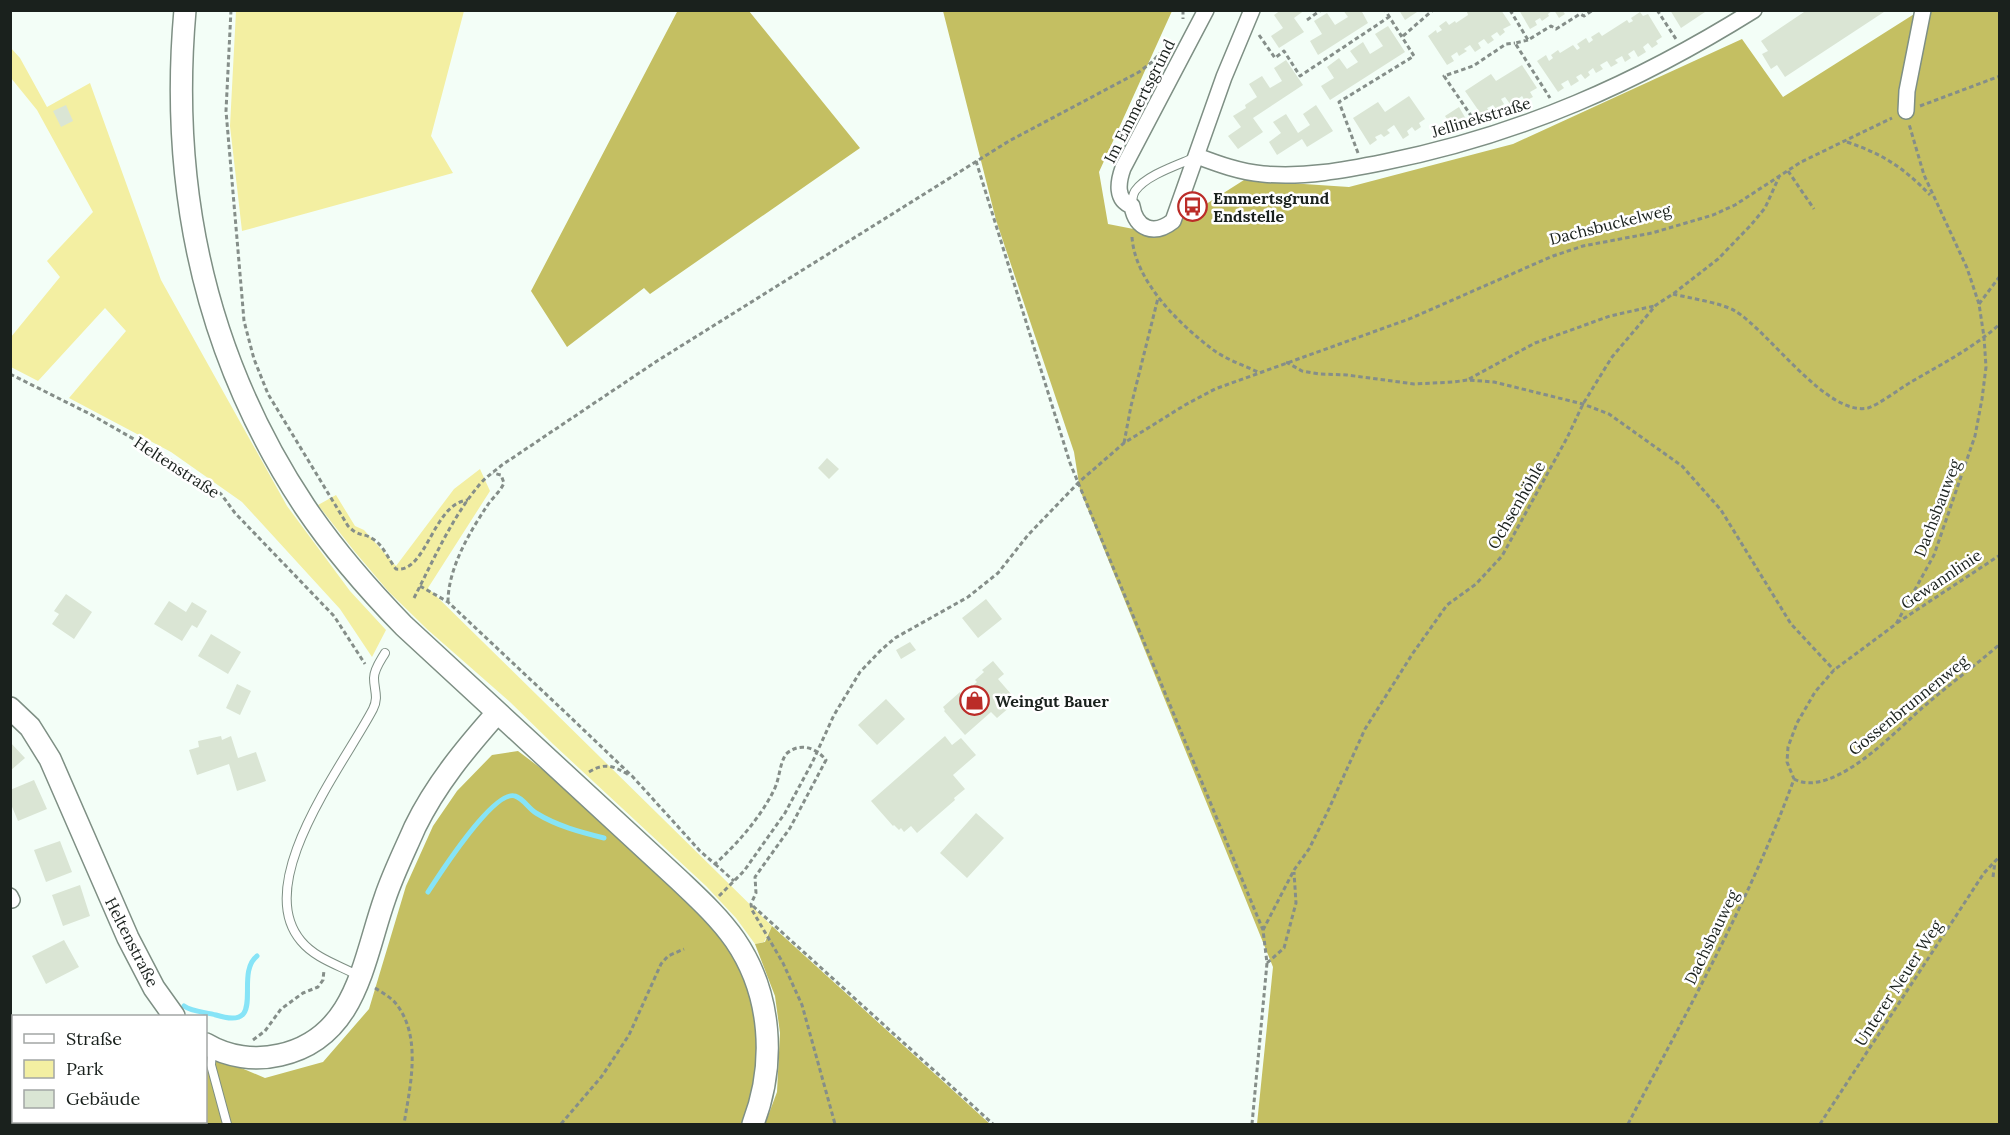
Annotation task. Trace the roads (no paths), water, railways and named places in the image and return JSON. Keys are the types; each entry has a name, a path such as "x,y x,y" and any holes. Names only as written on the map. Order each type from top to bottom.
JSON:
{"main road":[{"path":"185,10 181,50 180,121 189,207 207,293 220,336 246,400 305,508 339,553 404,626 708,908 740,948 754,975 764,1009 768,1048 765,1085 753,1125"},
{"name":"Heltenstraße","path":"10,708 30,727 50,759 128,938 154,988 173,1015"},
{"path":"209,1046 240,1056 261,1058 278,1056 301,1049 330,1028 342,1013 361,978 384,899 417,823 455,761 497,713"}],"street":[{"name":"Im Emmertsgrund","path":"1134,213 1122,199 1119,178 1206,10"},
{"name":"Jellinekstraße","path":"1197,156 1224,166 1262,174 1310,174 1414,156 1485,137 1559,111 1645,73 1685,52 1754,10"},
{"path":"1906,111 1907,92 1923,10"},
{"path":"1134,213 1145,227 1156,230 1173,221 1224,77 1250,15"}],"lane":[{"path":"1134,213 1133,197 1140,186 1162,172 1197,156"},
{"path":"361,978 324,959 302,943 287,916 285,902 304,832 322,794 377,700 375,671 385,653"},
{"path":"209,1046 211,1065 227,1125"},
{"path":"221,1125 222,1108"}],"waterway":[{"path":"428,892 481,819 506,797 518,797 533,811 552,822 604,838"},
{"path":"184,1006 195,1011 232,1018 241,1016 246,1009 248,976 257,956"}],"place":[{"name":"Emmertsgrund Endstelle","path":"1192,207"},
{"name":"Weingut Bauer","path":"974,701"}]}
